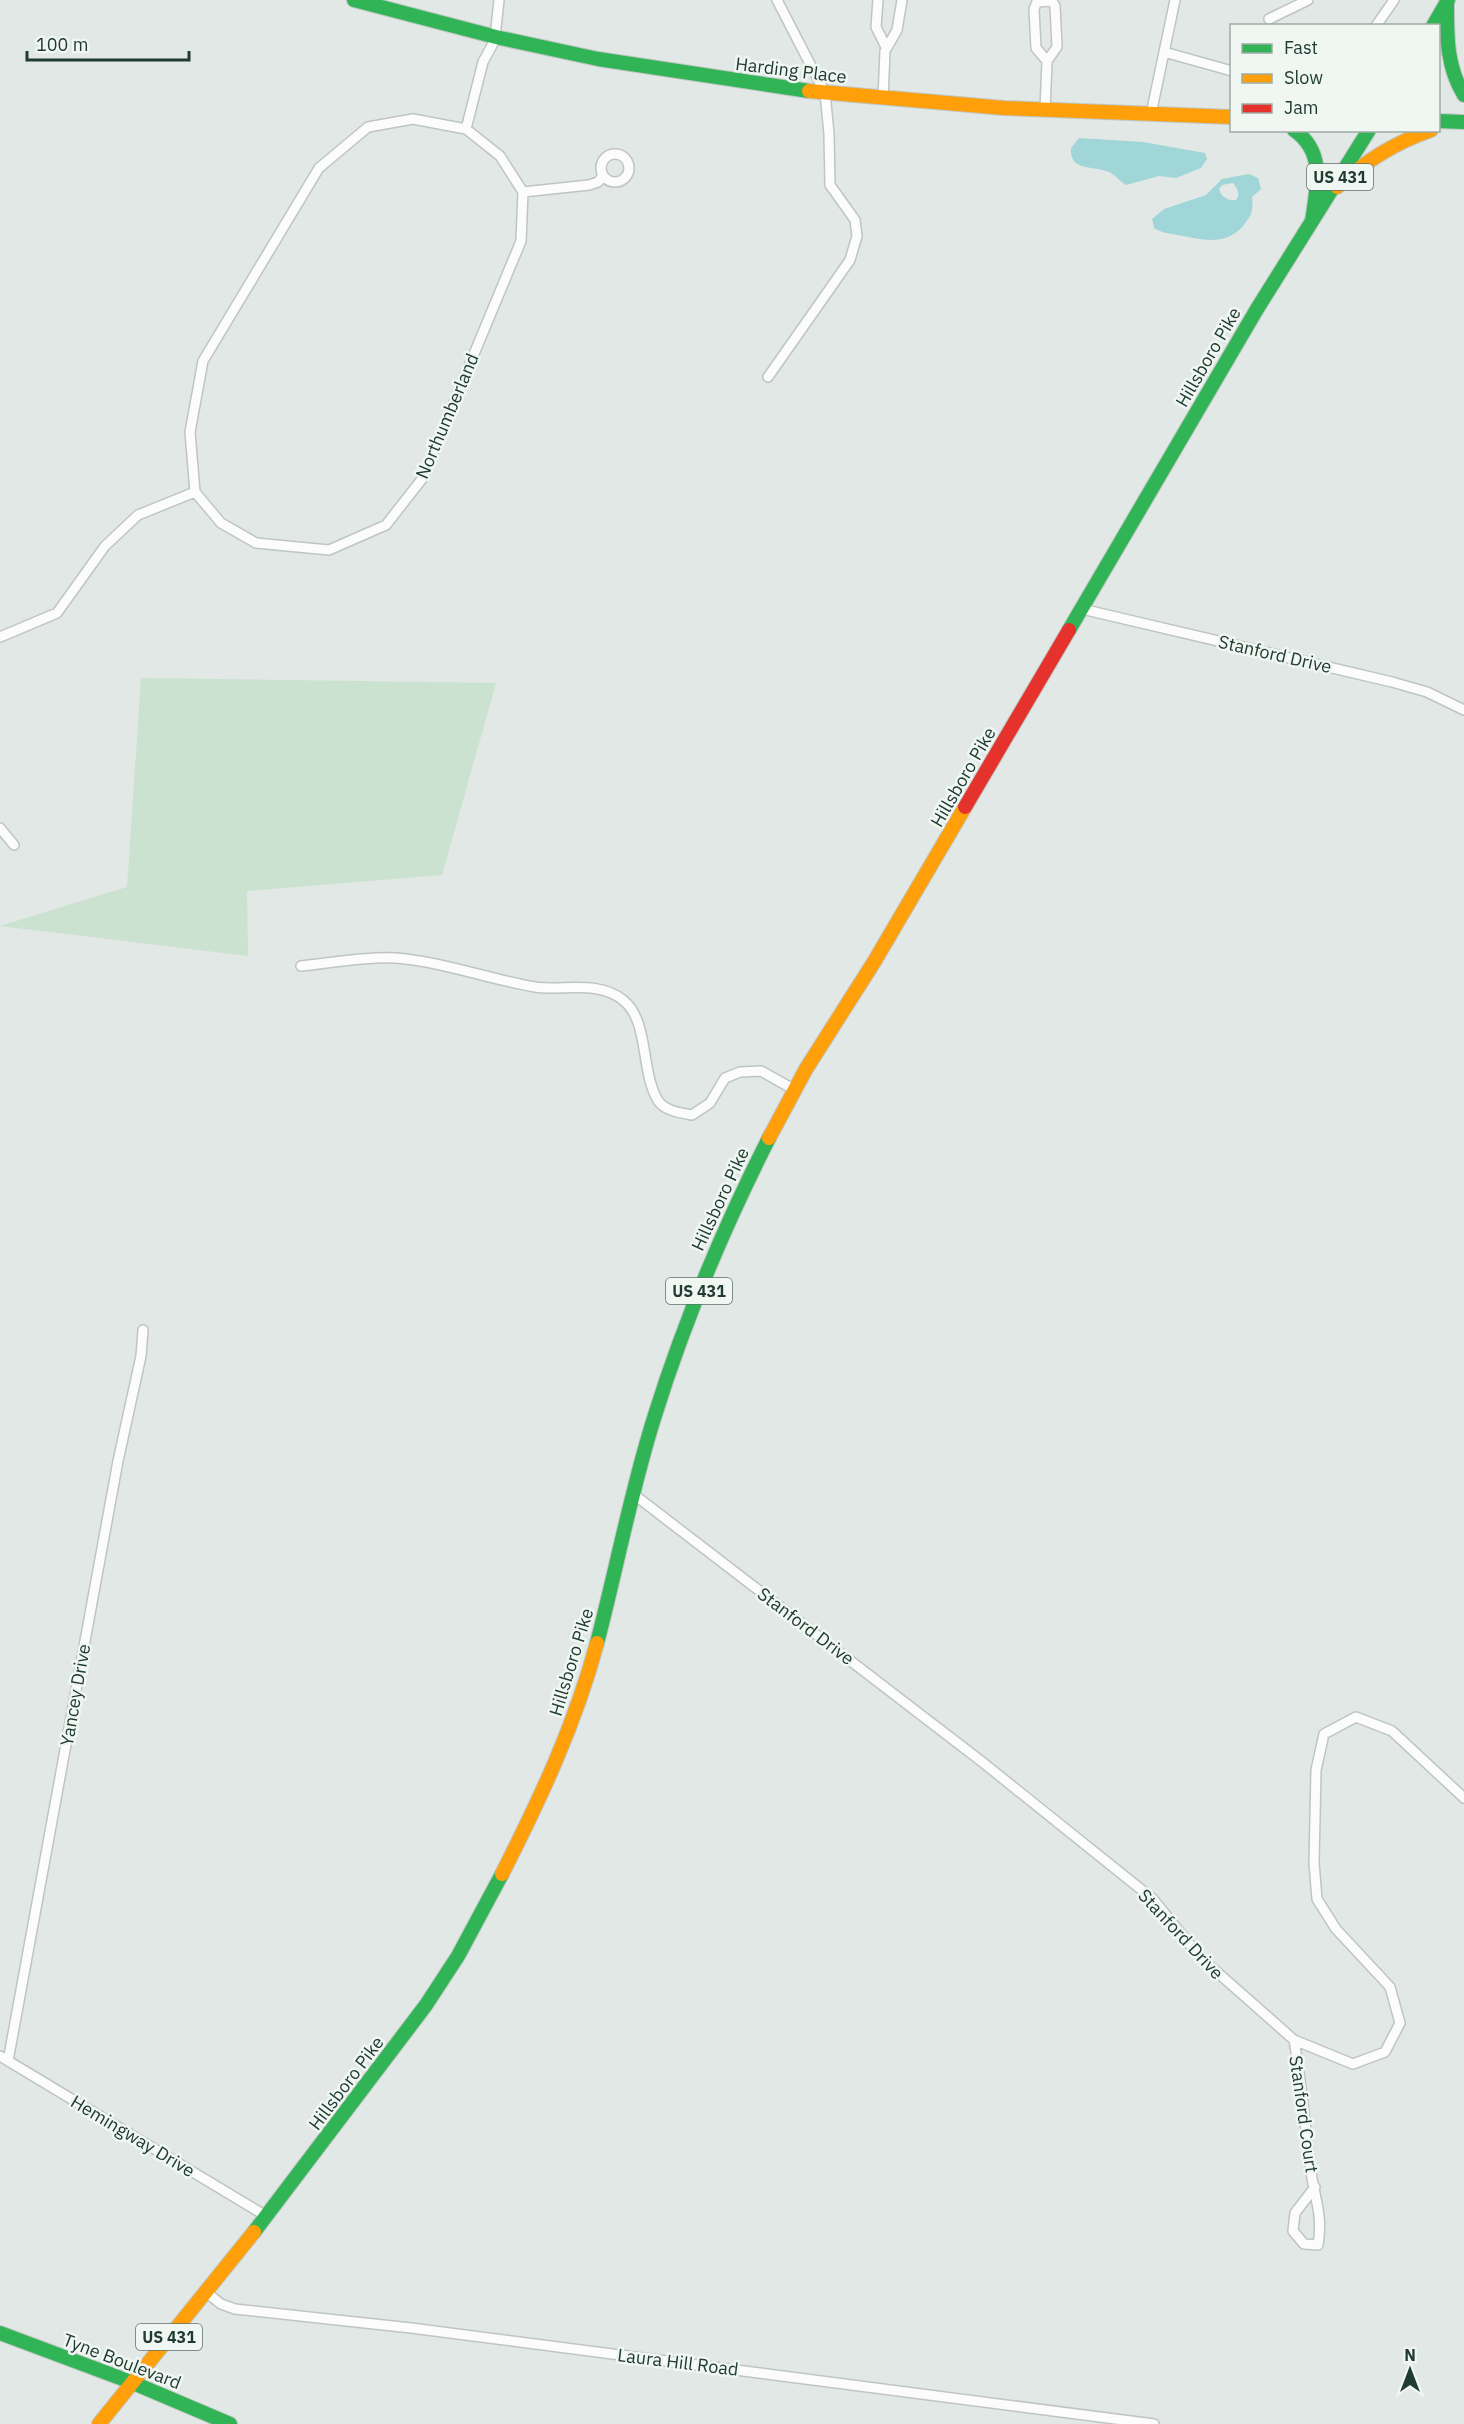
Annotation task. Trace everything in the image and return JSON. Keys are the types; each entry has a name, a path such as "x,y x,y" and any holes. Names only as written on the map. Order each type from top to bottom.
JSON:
{"main road":[{"name":"Harding Place","path":"354,0 496,37 598,59 825,93 1045,110 1230,117"},
{"path":"1434,24 1448,1"},
{"path":"1448,1 1447,45 1455,80 1464,95"},
{"path":"1440,121 1462,122"},
{"path":"1440,128 1462,122"},
{"path":"1298,132 1303,135 1316,157 1317,187 1311,222"},
{"name":"Hillsboro Pike","path":"99,2424 266,2216 390,2055 454,1964 516,1847 562,1747 586,1681 606,1613 632,1493 653,1418 717,1242 783,1107 843,1008 874,962 1257,309 1368,132"},
{"path":"1329,195 1362,163 1397,143 1426,132"},
{"name":"Tyne Boulevard","path":"0,2333 131,2382 230,2424"}],"street":[{"path":"466,129 483,62 496,37 499,0"},
{"path":"768,377 850,260 857,236 855,220 830,184 825,93 777,0"},
{"path":"878,0 876,27 886,47"},
{"path":"883,98 886,47 897,30 902,0"},
{"path":"1045,110 1047,61 1057,47 1056,12 1052,1 1044,0 1037,2 1034,9 1036,48 1047,61"},
{"path":"1151,114 1175,0"},
{"path":"1269,19 1308,0"},
{"path":"1377,24 1394,0"},
{"path":"1164,52 1230,70"},
{"path":"0,637 57,613 105,546 138,515 195,492 190,432 203,361 319,168 368,127 413,119 466,129 500,156 523,192 589,185 598,182 603,176"},
{"name":"Northumberland","path":"195,492 221,523 256,543 329,550 387,525 422,479 521,241 523,192"},
{"name":"Stanford Drive","path":"1082,609 1392,682 1427,692 1464,710"},
{"path":"0,828 14,844"},
{"path":"301,966 394,958 430,963 536,987 578,987 608,991 624,1000 636,1016 651,1082 660,1103 675,1112 692,1115 710,1103 725,1078 740,1072 761,1071 795,1090"},
{"name":"Yancey Drive","path":"4,2058 118,1461 141,1356 143,1330"},
{"name":"Stanford Drive","path":"632,1493 981,1761 1153,1899 1200,1957 1293,2040 1353,2064 1385,2052 1400,2023 1390,1987 1336,1929 1317,1899 1314,1863 1316,1770 1324,1734 1356,1717 1392,1731 1464,1798"},
{"name":"Stanford Court","path":"1293,2040 1300,2074 1314,2187 1322,2225 1318,2245 1304,2244 1293,2231 1295,2213 1314,2187"},
{"name":"Hemingway Drive","path":"4,2058 266,2216"},
{"name":"Laura Hill Road","path":"206,2292 221,2304 236,2309 411,2328 1154,2424"}],"green space":[{"path":"141,678 496,683 442,875 247,891 248,956 0,926 127,887"}],"water":[{"path":"1079,138 1143,142 1205,153 1207,159 1201,168 1176,178 1159,176 1126,185 1109,172 1082,166 1074,161 1071,148"},
{"path":"1249,174 1258,178 1261,189 1252,197 1252,212 1249,218 1236,233 1212,240 1165,233 1154,228 1152,219 1164,209 1206,195 1222,179","holes":["1233,183 1238,193 1236,200 1223,196 1219,189 1222,185"]}],"traffic: fast":[{"path":"354,0 500,38 598,59 809,91"},
{"path":"1434,24 1448,0"},
{"path":"1447,2 1451,62 1464,95"},
{"path":"1440,121 1464,122"},
{"path":"1296,132 1311,149 1315,159 1317,183 1312,221"},
{"path":"1069,630 1257,309 1368,132"},
{"path":"597,1643 639,1472 667,1379 706,1274 769,1138"},
{"path":"254,2232 426,2005 458,1956 502,1874"},
{"path":"0,2333 131,2382 230,2424"}],"traffic: slow":[{"path":"809,91 1004,108 1230,117"},
{"path":"1337,187 1358,169 1381,154 1426,132"},
{"path":"769,1138 806,1069 874,962 965,807"},
{"path":"502,1874 556,1761 597,1643"},
{"path":"99,2424 254,2232"}],"traffic: jam":[{"path":"965,807 1069,630"}]}
